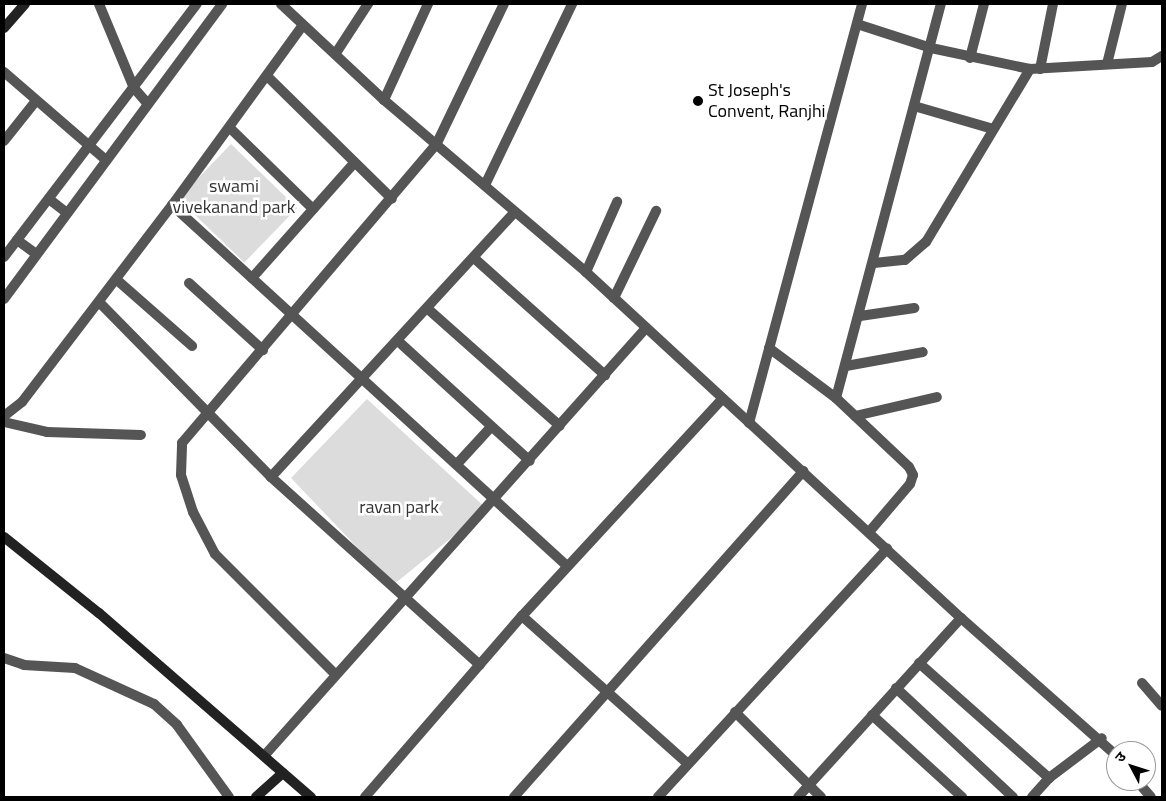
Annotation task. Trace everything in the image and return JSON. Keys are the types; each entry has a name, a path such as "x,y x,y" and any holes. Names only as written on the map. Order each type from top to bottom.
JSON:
{"street":[{"path":"4,28 25,4"},
{"path":"99,4 134,88 148,104"},
{"path":"4,257 197,4"},
{"path":"5,295 222,4"},
{"path":"281,4 336,53 384,100 586,272 961,618 1106,743"},
{"path":"336,53 368,4"},
{"path":"384,100 428,4"},
{"path":"335,674 230,573 204,536 179,459 182,443 205,412 294,315 436,145 504,4"},
{"path":"485,185 572,4"},
{"path":"749,423 862,4"},
{"path":"836,398 860,316 941,4"},
{"path":"970,58 984,4"},
{"path":"874,263 905,260 919,252 993,130 1035,69 1053,4"},
{"path":"1107,64 1122,4"},
{"path":"4,416 22,402 100,303 230,128 302,24"},
{"path":"857,24 931,48 970,58 1035,69 1152,62 1162,56"},
{"path":"4,72 35,102 106,160"},
{"path":"267,76 392,198"},
{"path":"4,139 35,102"},
{"path":"914,106 993,130"},
{"path":"230,128 313,209"},
{"path":"252,278 354,162"},
{"path":"49,199 67,213"},
{"path":"586,272 617,202"},
{"path":"172,205 363,377 567,566"},
{"path":"614,298 656,211"},
{"path":"271,477 428,309 515,212"},
{"path":"17,240 36,254"},
{"path":"474,258 605,375"},
{"path":"117,280 192,346"},
{"path":"188,283 263,350"},
{"path":"100,303 205,412 271,477 480,665"},
{"path":"860,316 914,308"},
{"path":"428,309 560,426"},
{"path":"264,756 405,596 496,500 646,328"},
{"path":"398,341 530,461"},
{"path":"769,348 836,398 913,475 869,532"},
{"path":"846,366 924,352"},
{"path":"855,416 937,397"},
{"path":"366,797 522,616 722,399"},
{"path":"4,422 47,432 141,435"},
{"path":"457,464 491,427"},
{"path":"514,797 606,690 803,471"},
{"path":"4,537 99,613 307,795"},
{"path":"658,797 887,549"},
{"path":"522,616 688,764"},
{"path":"798,797 961,618"},
{"path":"4,658 24,665 75,668 154,704 177,725 229,797"},
{"path":"919,663 1049,778"},
{"path":"1142,683 1162,706"},
{"path":"896,688 1012,797"},
{"path":"735,712 821,797"},
{"path":"872,715 962,797"},
{"path":"1032,797 1049,778 1102,738"},
{"path":"256,797 283,773"}],"green space":[{"name":"swami vivekanand park","path":"231,144 297,208 244,263 178,199"},
{"name":"ravan park","path":"367,399 487,509 393,585 291,478"}],"place":[{"name":"St Joseph's Convent, Ranjhi","path":"698,101"}]}
